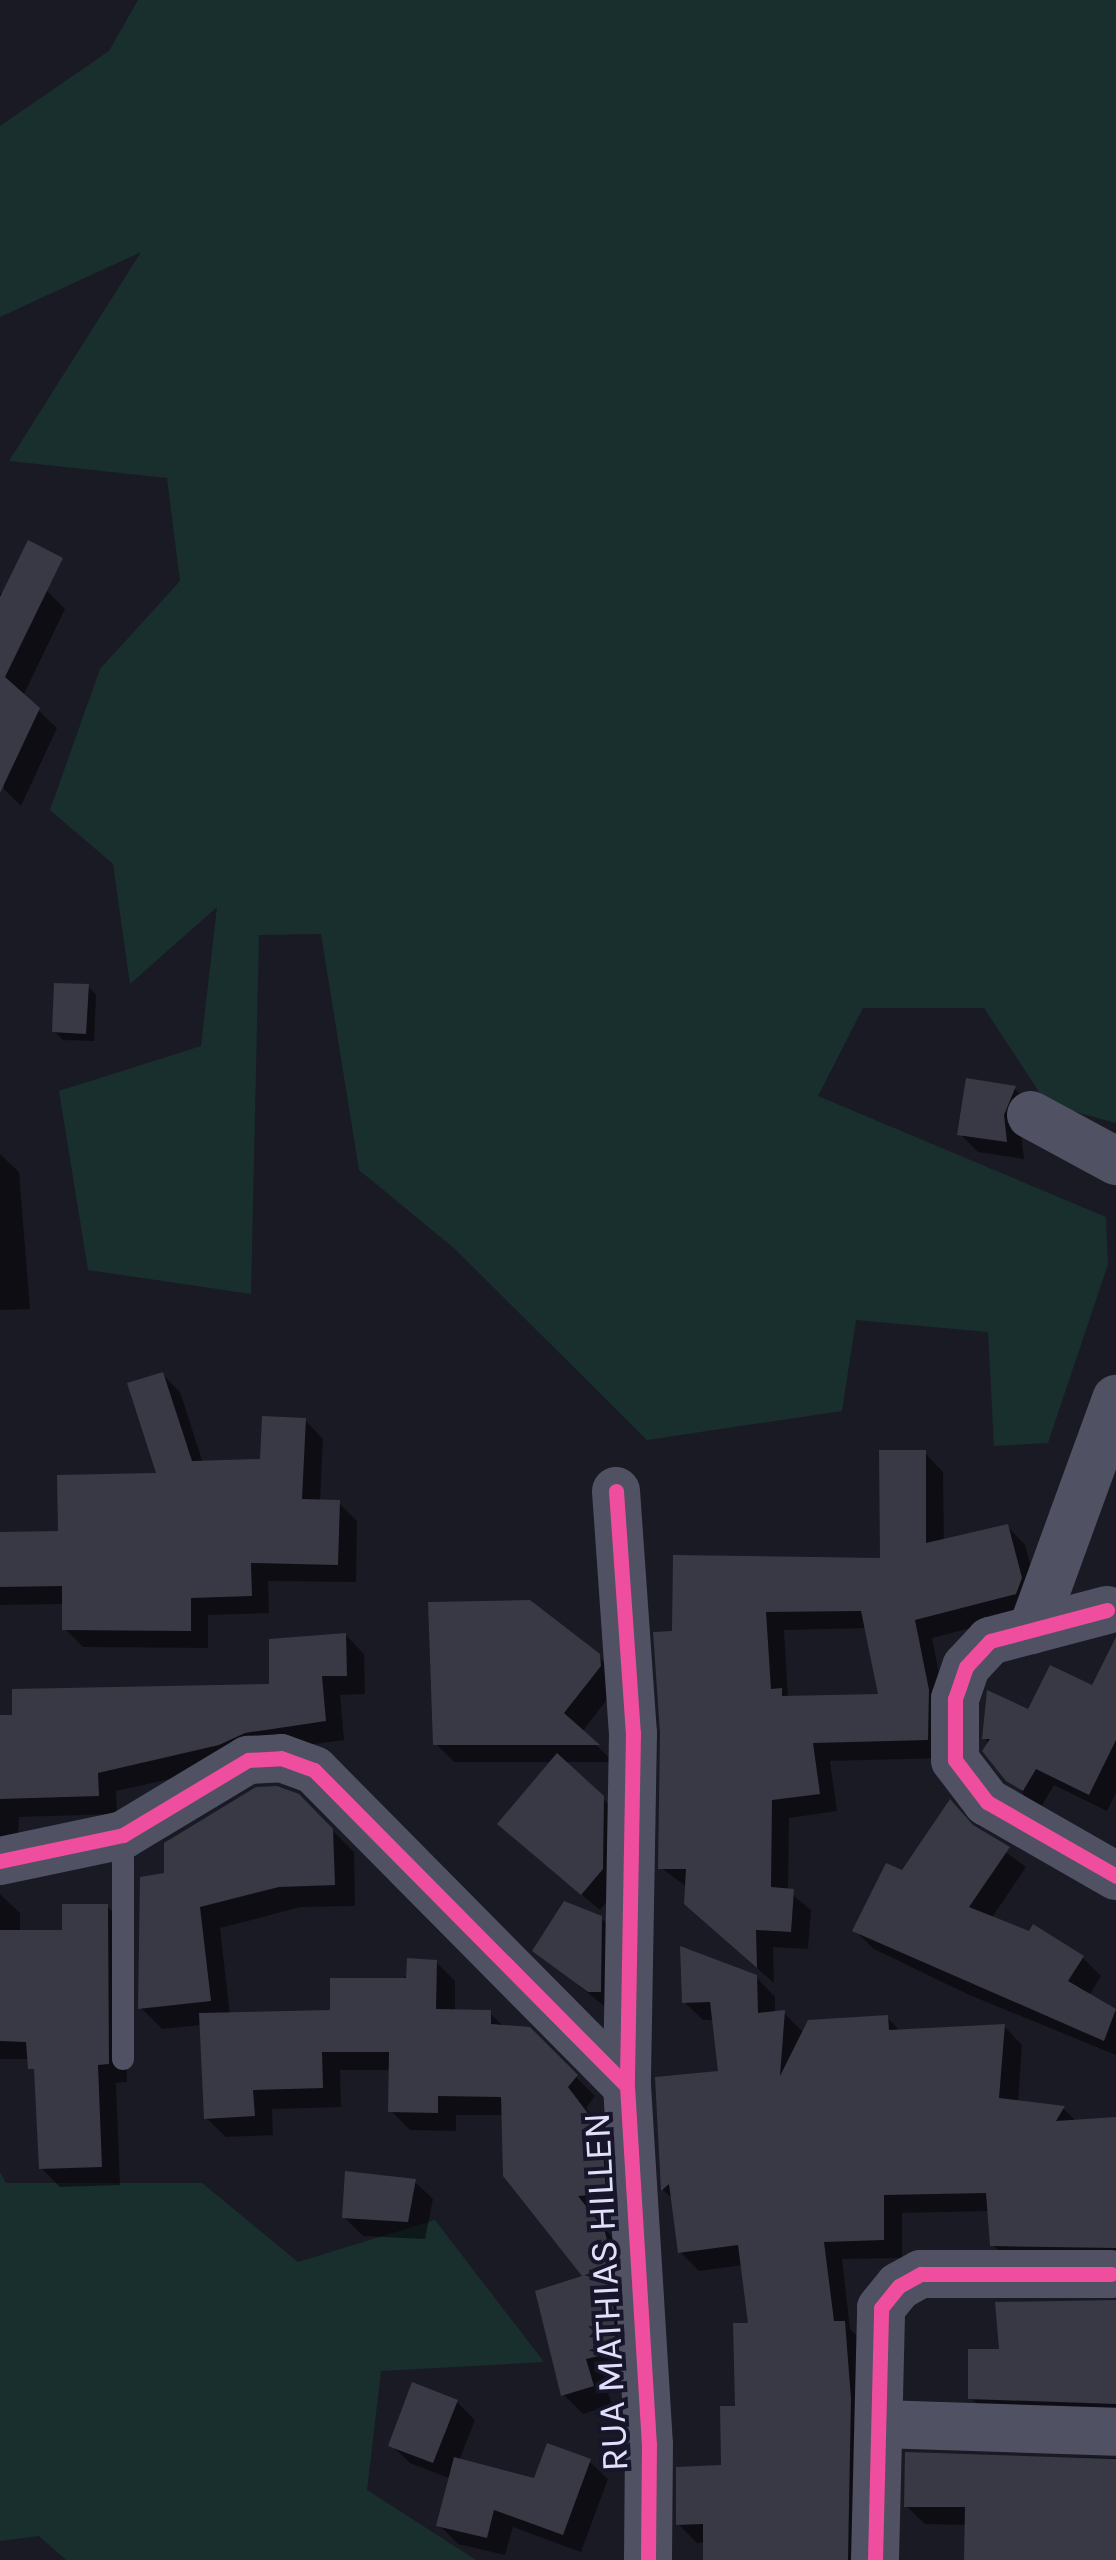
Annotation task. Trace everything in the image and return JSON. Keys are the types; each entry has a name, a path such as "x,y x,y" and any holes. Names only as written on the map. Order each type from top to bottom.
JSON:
{"street":[{"path":"1031,1115 1116,1161"},
{"path":"1032,1630 1116,1398"},
{"path":"616,1491 633,1732 627,2086"},
{"path":"1107,1610 990,1641 966,1667 955,1700 955,1760 987,1802 1116,1876"},
{"name":"RUA MATHIAS HILLEN","path":"0,1861 122,1835 248,1760 281,1758 314,1770 627,2086 649,2444 648,2560"},
{"path":"875,2560 881,2424 880,2308 899,2286 921,2274 1111,2274"},
{"path":"881,2424 1116,2432"}],"lane":[{"path":"122,1835 122,2059"}],"green space":[{"path":"138,0 1116,0 1116,1123 1047,1104 984,1008 863,1008 818,1096 1106,1217 1108,1264 1048,1443 994,1446 988,1332 856,1320 842,1411 647,1440 455,1249 359,1170 321,934 259,935 251,1294 88,1270 59,1091 201,1046 217,907 130,984 113,864 50,810 100,669 180,581 167,478 9,461 141,252 0,317 0,126 109,51"},
{"path":"0,2172 6,2183 202,2183 298,2262 435,2220 544,2362 381,2371 367,2490 476,2560 66,2560 39,2536 0,2541"}],"building":[{"path":"28,540 63,558 5,677 40,708 0,793 0,597"},
{"path":"54,983 89,984 86,1034 52,1032"},
{"path":"966,1078 1016,1086 1004,1115 1007,1142 957,1135"},
{"path":"163,1372 192,1461 260,1459 262,1416 306,1418 302,1499 340,1500 338,1565 251,1563 252,1596 191,1598 191,1631 62,1630 62,1586 0,1587 0,1532 58,1531 57,1475 156,1473 127,1383"},
{"path":"879,1450 926,1450 926,1543 1008,1524 1022,1578 1016,1594 915,1620 929,1690 928,1740 813,1743 820,1794 772,1800 771,1887 794,1889 791,1932 756,1930 757,1968 684,1904 686,1869 658,1869 660,1733 653,1632 672,1631 673,1555 880,1558","holes":["861,1611 878,1694 782,1696 782,1688 771,1689 766,1612"]},
{"path":"530,1600 600,1654 601,1666 564,1713 600,1745 433,1745 428,1602"},
{"path":"346,1633 347,1676 322,1676 326,1721 245,1733 219,1745 98,1773 99,1796 0,1799 0,1715 12,1715 12,1689 269,1684 269,1639"},
{"path":"1116,1637 1116,1740 1089,1795 1036,1769 1023,1791 1006,1781 982,1751 990,1739 982,1739 987,1690 1028,1709 1050,1665 1092,1685"},
{"path":"557,1753 604,1796 603,1869 581,1895 497,1824"},
{"path":"277,1786 299,1794 333,1829 335,1885 279,1887 200,1907 211,2001 138,2009 140,1877 164,1873 164,1843 256,1787"},
{"path":"950,1799 973,1825 1010,1847 969,1907 1029,1931 1033,1924 1084,1956 1068,1981 1116,2009 1104,2041 852,1931 886,1863 902,1870"},
{"path":"564,1901 602,1916 601,1992 588,1992 532,1951"},
{"path":"62,1904 108,1904 109,2064 98,2065 102,2167 39,2169 34,2069 28,2069 26,2042 0,2041 0,1930 62,1930"},
{"path":"680,1946 757,1975 758,2013 785,2010 780,2076 808,2020 888,2015 889,2030 1005,2024 999,2098 1065,2106 1056,2121 1116,2117 1116,2248 990,2246 986,2193 884,2195 884,2240 824,2242 834,2321 845,2321 851,2399 848,2560 703,2560 703,2524 676,2525 676,2467 721,2465 720,2406 735,2406 733,2323 748,2323 738,2245 678,2253 669,2184 661,2191 655,2077 718,2071 710,2002 682,2003"},
{"path":"407,1958 437,1960 436,2009 491,2010 491,2024 530,2027 578,2075 568,2087 602,2132 606,2194 578,2196 604,2229 610,2250 616,2352 586,2359 594,2386 561,2396 535,2291 582,2276 503,2176 501,2097 438,2096 438,2113 388,2112 389,2052 322,2052 323,2088 253,2090 255,2116 204,2119 199,2013 330,2010 330,1978 406,1978"},
{"path":"345,2171 416,2179 408,2222 342,2218"},
{"path":"1116,2300 1116,2404 968,2399 968,2349 999,2349 995,2302"},
{"path":"412,2382 458,2400 433,2463 388,2446"},
{"path":"547,2443 591,2459 563,2535 494,2510 487,2538 436,2526 454,2457 534,2478"},
{"path":"905,2452 1116,2459 1116,2560 964,2560 965,2507 904,2507"}],"cycle path":[{"path":"616,1491 633,1733 627,2086 649,2444 648,2560"},
{"path":"1107,1610 990,1641 966,1667 955,1699 955,1760 987,1802 1116,1876"},
{"path":"0,1861 123,1835 248,1760 281,1758 314,1770 627,2086"},
{"path":"875,2560 881,2308 899,2286 921,2274 1111,2274"}]}
